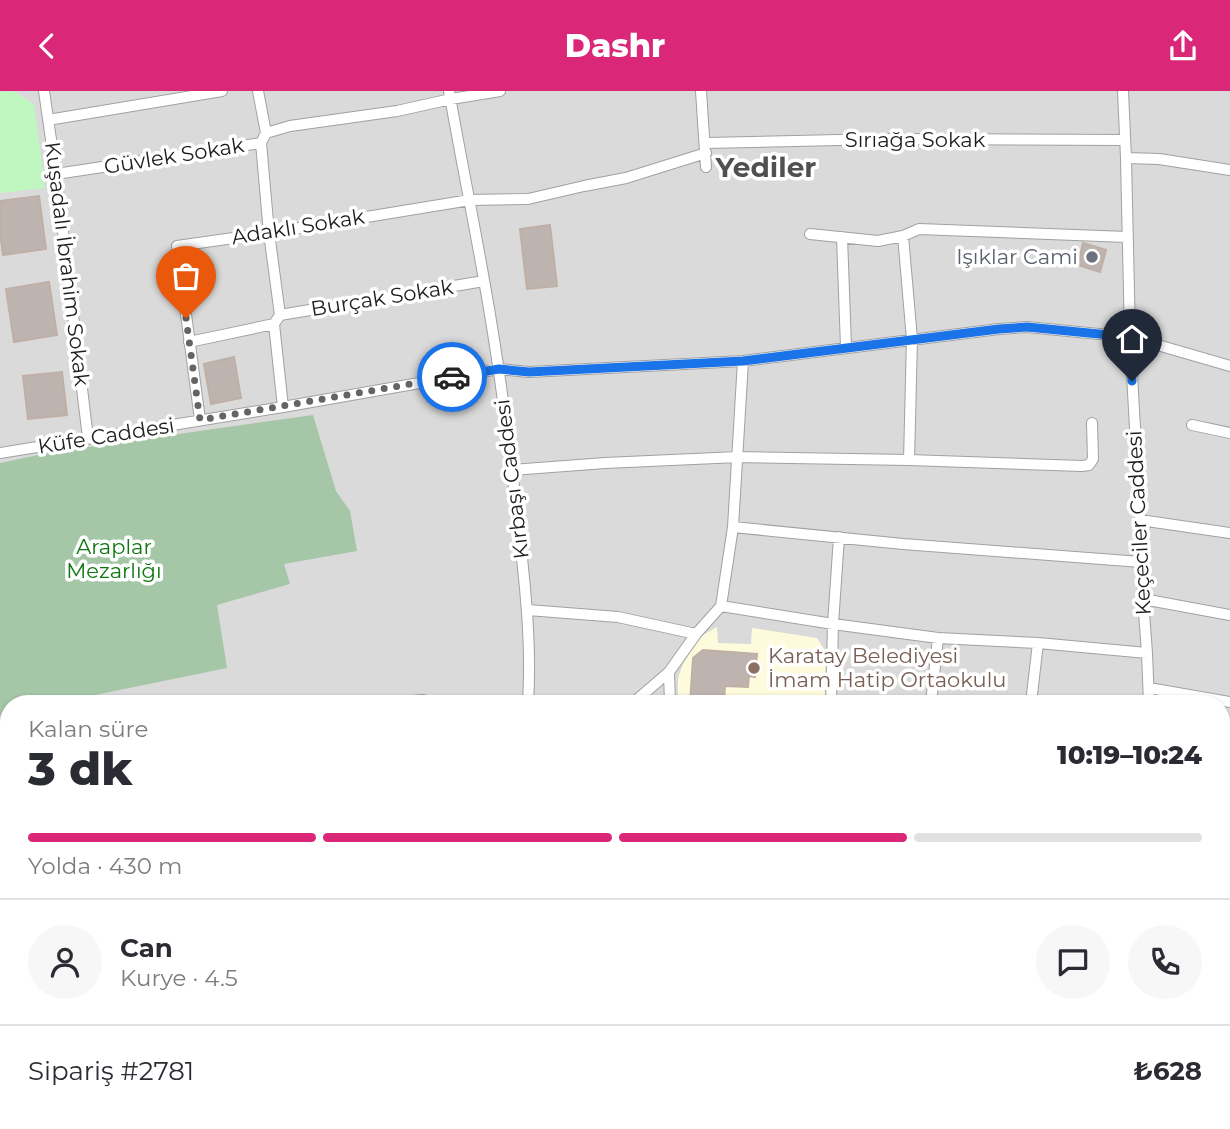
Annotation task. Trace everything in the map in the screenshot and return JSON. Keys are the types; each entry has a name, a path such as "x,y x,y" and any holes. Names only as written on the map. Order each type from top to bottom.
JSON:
{"street":[{"name":"Kuşadalı İbrahim Sokak","path":"44,91 88,438"},
{"path":"48,120 222,91"},
{"path":"258,91 284,407"},
{"name":"Güvlek Sokak","path":"56,174 263,138 290,127 397,111 450,95 500,91"},
{"path":"701,91 706,167"},
{"name":"Keçeciler Caddesi","path":"1123,91 1130,337 1149,695"},
{"name":"Kırbaşı Caddesi","path":"450,95 499,369 528,610 528,695"},
{"name":"Sırıağa Sokak","path":"470,200 528,199 626,178 706,148 882,139 1125,140"},
{"path":"1126,158 1159,159 1230,170"},
{"name":"Adaklı Sokak","path":"200,420 177,246 470,200"},
{"path":"810,234 877,241 903,236 919,229 1127,237"},
{"path":"903,236 912,339 909,460"},
{"path":"842,237 846,347"},
{"name":"Burçak Sokak","path":"189,342 277,319 485,281"},
{"name":"Küfe Caddesi","path":"0,453 499,369 529,372 743,361 1027,327 1130,337 1230,366"},
{"path":"642,695 669,672 696,634 721,606 733,527 743,361"},
{"path":"512,470 738,457 1082,466 1089,465 1093,459 1092,423"},
{"path":"1192,425 1230,433"},
{"path":"1140,520 1230,533"},
{"path":"733,527 1141,562"},
{"path":"831,695 839,537"},
{"path":"1143,599 1230,615"},
{"path":"721,606 938,638 1038,643 1147,653"},
{"path":"528,610 618,617 696,634"},
{"path":"932,695 938,638"},
{"path":"1032,695 1038,643"},
{"path":"669,672 670,695"},
{"path":"1149,688 1190,695"}],"shaded area":[{"path":"0,91 1230,91 1230,695 0,695"},
{"name":"Karatay Belediyesi İmam Hatip Ortaokulu","path":"717,627 718,643 751,644 752,628 817,638 826,652 825,695 678,695 678,678 683,664 703,635"}],"green space":[{"path":"14,91 34,105 45,188 0,193 0,92"},
{"name":"Araplar Mezarlığı","path":"313,415 336,491 350,511 357,551 284,564 290,584 217,605 227,668 95,695 0,695 0,463 52,452"}],"building":[{"path":"39,196 46,249 3,255 0,201"},
{"path":"550,225 557,286 527,289 520,229"},
{"name":"Işıklar Cami","path":"1083,243 1106,250 1100,272 1078,265"},
{"path":"49,282 57,335 14,342 6,289"},
{"path":"234,357 241,398 211,404 204,364"},
{"path":"62,372 67,415 28,419 23,376"},
{"path":"703,650 757,654 755,677 749,676 748,687 725,686 724,695 691,695 693,658"}],"way so far":[{"path":"186,318 200,420 452,377"}],"place":[{"name":"Işıklar Cami","path":"1092,257"},
{"name":"Karatay Belediyesi İmam Hatip Ortaokulu","path":"754,668"}],"district":[{"name":"Yediler","path":"766,167"}],"route":[{"path":"452,377 499,369 529,372 743,361 934,336 1027,327 1130,337 1132,381"}]}
